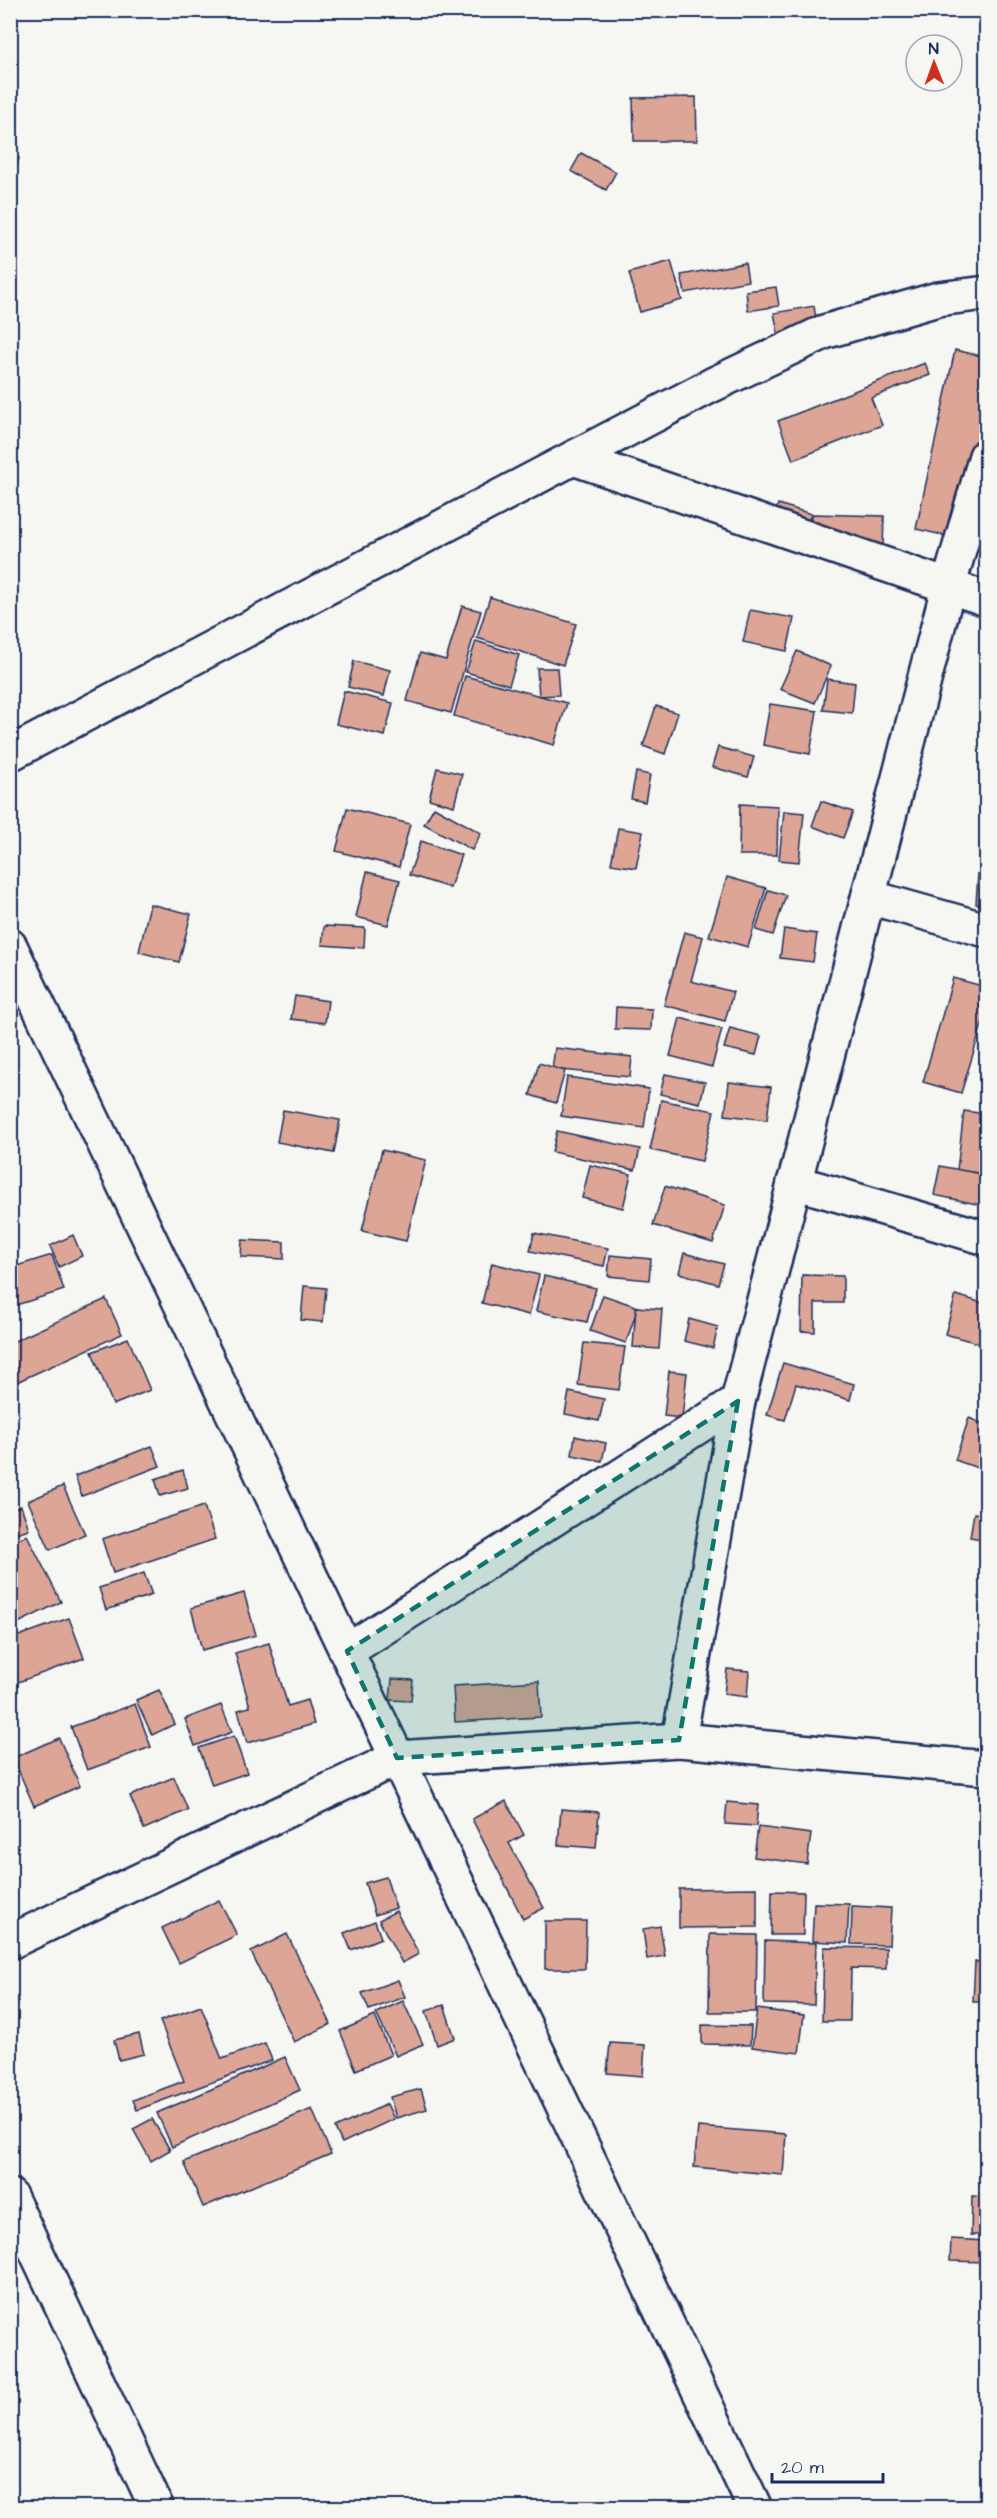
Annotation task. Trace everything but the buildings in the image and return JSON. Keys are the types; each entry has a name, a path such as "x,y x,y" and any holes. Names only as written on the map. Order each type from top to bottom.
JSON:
{"street":[{"path":"10,754 712,385 824,332 938,299 987,293"},
{"path":"679,1740 738,1401 948,588 987,456"},
{"path":"573,458 948,588 987,599"},
{"path":"869,897 987,930"},
{"path":"10,946 755,2508"},
{"path":"795,1182 987,1238"},
{"path":"347,1652 738,1401"},
{"path":"10,1942 397,1758 679,1740 987,1767"},
{"path":"10,2196 157,2508"}],"highlighted area":[{"path":"738,1401 679,1740 397,1758 347,1651"}]}
